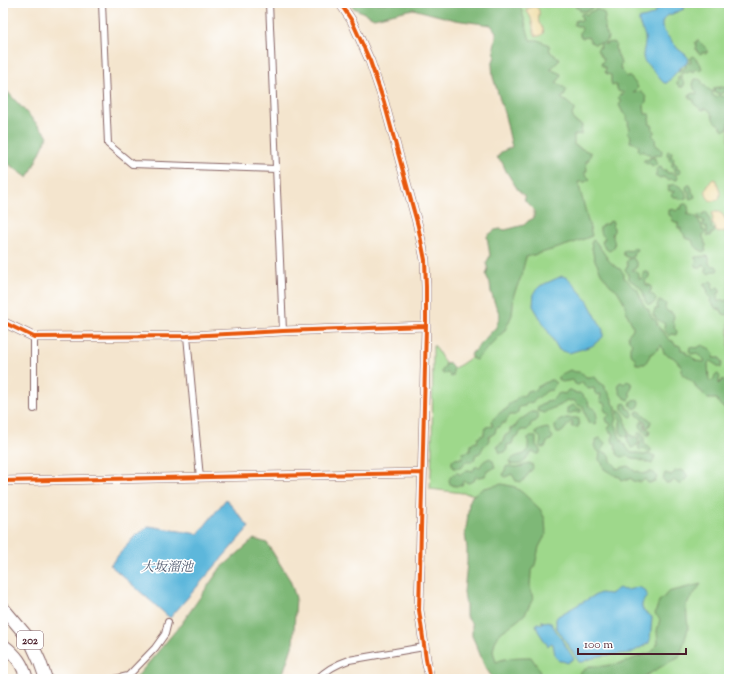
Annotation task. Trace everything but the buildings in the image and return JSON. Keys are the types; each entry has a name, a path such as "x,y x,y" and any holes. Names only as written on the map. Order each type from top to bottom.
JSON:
{"highway":[{"name":"202","path":"3,608 30,640 46,679"},
{"path":"3,645 21,662 27,679"}],"street":[{"path":"102,3 108,144 132,164 276,169"},
{"path":"269,3 283,331"},
{"path":"340,3 352,21 370,61 384,102 418,226 425,260 426,326 419,610 430,679"},
{"path":"3,322 34,337 187,336 426,326"},
{"path":"187,336 200,478"},
{"path":"34,337 34,409"},
{"path":"3,481 422,473"},
{"path":"115,679 128,676 155,648 166,634 168,622"},
{"path":"316,679 340,663 349,660 424,647"}],"green space":[{"path":"350,3 517,3 521,8 530,40 538,40 549,45 550,52 560,59 550,69 561,74 559,80 556,82 566,89 565,95 561,98 575,109 572,114 574,121 582,125 581,134 574,135 574,145 591,153 588,161 586,161 587,171 584,173 590,179 585,182 578,182 592,236 559,248 526,257 521,277 514,294 512,315 505,330 476,360 471,358 471,354 496,327 500,315 486,275 488,269 486,263 490,256 487,236 495,230 505,230 524,225 534,218 534,210 525,201 524,195 518,190 502,162 497,158 501,152 512,147 505,116 493,77 492,65 495,56 494,47 496,32 491,25 455,20 413,9 374,18 352,7"},
{"path":"453,3 729,3 729,679 494,679 479,495 430,489 432,454 433,346 435,346 446,365 454,368 485,348 506,318 498,247 559,220 506,13"},
{"path":"575,3 598,3 587,11 580,11 579,8 576,8"},
{"path":"597,9 604,13 605,18 604,27 608,37 607,41 603,43 605,45 609,42 616,44 615,48 621,63 620,68 625,75 630,77 637,85 638,88 633,93 640,91 646,97 644,105 645,114 649,114 649,124 652,125 652,129 654,130 652,135 656,139 656,145 662,151 661,155 652,156 643,151 640,152 638,150 639,146 630,142 631,136 628,131 630,129 628,124 629,122 626,120 627,116 623,113 619,105 622,101 618,98 620,94 623,95 624,93 618,91 616,85 612,85 611,75 605,72 606,68 601,65 604,60 597,50 599,47 601,48 600,45 602,43 594,44 588,37 583,38 580,36 582,29 581,27 574,25 575,21 582,21 581,14 584,13 587,15 588,13"},
{"path":"696,41 699,41 707,49 707,53 703,52 701,54 697,52"},
{"path":"693,56 700,63 702,69 700,71 696,68 693,72 690,70 686,73 684,71 680,73 678,71 686,67 686,62 691,63 690,59"},
{"path":"680,75 685,83 683,87 680,87 677,84 678,77"},
{"path":"695,79 701,80 707,88 713,92 712,95 716,97 719,95 722,97 727,94 729,95 729,127 725,130 715,122 708,110 705,108 704,110 700,109 694,104 694,100 690,99 689,95 693,93 696,94 697,92 694,89 693,84"},
{"path":"729,84 729,93 727,91 720,94 714,92 714,88 724,88"},
{"path":"3,87 48,136 28,178 3,160"},
{"path":"668,151 672,152 671,156 674,159 673,163 667,155"},
{"path":"650,157 655,158 657,164 654,166 644,162 644,160 650,159"},
{"path":"673,163 677,165 677,169 680,170 680,173 675,173 675,169 671,165"},
{"path":"661,167 662,170 666,170 667,173 673,173 678,177 677,180 668,180 655,175 657,172 656,169"},
{"path":"675,184 685,191 686,198 680,199 671,195 674,191 668,190 668,186"},
{"path":"690,185 695,197 690,199 689,192 687,191 686,187"},
{"path":"682,205 688,205 689,212 686,214 696,217 702,225 702,229 706,232 703,235 705,241 704,243 706,244 706,251 704,252 696,248 692,240 685,238 681,228 678,228 678,223 673,221 672,217 669,215 669,210 673,209 676,211 679,208 681,209"},
{"path":"706,212 710,220 709,222 712,225 711,228 715,230 714,233 711,233 711,236 707,236 707,227 703,225 704,221 699,219 698,215 702,215"},
{"path":"610,221 613,222 612,225 614,231 612,234 615,244 614,248 609,251 604,247 602,242 605,238 600,232 600,227 604,224 609,224"},
{"path":"593,240 610,262 620,269 624,274 624,278 637,289 643,304 649,310 650,315 656,320 660,330 662,330 669,340 673,341 675,345 681,347 681,350 686,352 686,354 690,355 696,361 705,361 698,354 692,354 689,352 690,347 697,348 702,345 711,350 714,354 713,358 720,358 722,363 721,368 710,361 708,363 709,381 714,379 715,375 718,374 720,377 719,384 723,379 726,382 729,392 729,408 724,408 721,406 717,399 708,399 696,388 694,383 682,374 682,367 674,358 664,353 661,345 651,354 645,364 636,364 635,358 630,354 630,347 632,343 629,340 628,335 633,329 633,326 626,312 624,302 617,290 610,285 601,273 594,258 591,243"},
{"path":"634,248 637,250 634,252 633,257 628,258 623,254 623,251 631,251"},
{"path":"695,257 709,257 709,263 711,266 716,266 718,269 717,271 713,271 709,274 705,271 706,268 703,264 701,267 697,267 695,264 697,261"},
{"path":"631,258 634,259 637,264 637,267 632,270 638,273 639,279 643,278 644,272 649,273 649,277 645,281 646,285 650,285 651,287 651,291 649,293 654,295 656,299 653,304 649,305 647,303 641,289 629,278 625,269 628,266 626,262"},
{"path":"710,281 713,284 712,287 714,290 718,287 720,290 720,293 717,294 718,302 722,300 729,301 729,305 727,306 729,307 729,314 723,314 721,310 715,308 711,303 711,298 708,296 708,291 704,286 704,283 708,283"},
{"path":"659,301 666,304 665,308 668,312 673,314 674,317 672,322 677,331 676,335 672,334 670,336 664,329 665,324 653,315 655,309 658,309 657,305"},
{"path":"446,363 453,367 453,376 450,377 448,373 442,373"},
{"path":"570,370 580,372 586,377 595,377 605,386 605,389 611,397 612,403 616,406 615,413 617,419 615,424 622,441 631,453 655,456 652,464 627,456 621,457 617,454 615,447 616,444 613,443 612,439 614,434 610,432 608,428 611,424 607,422 606,418 610,414 604,409 606,404 602,403 600,400 601,394 597,395 594,388 589,389 584,386 583,382 578,385 575,384 573,380 562,382 557,378"},
{"path":"550,380 556,383 552,390 546,391 533,402 519,407 518,412 515,415 510,415 505,423 502,423 500,427 496,428 495,433 489,437 488,442 480,453 476,454 474,460 471,462 465,462 460,468 454,468 452,461 462,458 463,453 470,451 471,445 475,442 477,443 479,437 484,435 486,427 493,426 491,421 502,411 507,409 508,405 519,396 524,396 527,391 535,391 536,388"},
{"path":"627,381 631,383 632,386 629,400 620,394 618,384 621,382 624,384"},
{"path":"568,390 580,393 588,401 589,406 595,409 597,417 595,424 588,423 583,406 578,405 574,400 566,400 562,405 544,413 537,411 538,406 544,404 546,401 552,400 560,393 565,394"},
{"path":"635,399 640,404 635,409 630,404"},
{"path":"625,403 627,405 627,409 632,412 632,417 622,409 622,404"},
{"path":"573,405 581,409 581,412 567,414 567,408"},
{"path":"618,410 624,414 629,435 632,435 633,438 636,436 638,437 639,444 633,448 628,442 628,435 623,436 620,432 621,420 618,415"},
{"path":"639,411 650,420 651,422 649,427 646,427 645,421 637,415 636,412"},
{"path":"531,412 538,414 536,421 531,423 527,430 521,430 518,437 514,437 512,444 507,445 505,452 500,453 497,446 504,442 504,436 510,433 510,429 517,425 517,422"},
{"path":"566,418 579,419 578,427 572,427 573,422 571,421 563,431 557,433 555,428 556,424 560,420"},
{"path":"641,422 643,422 645,428 650,430 649,435 647,435 641,428"},
{"path":"547,428 553,437 543,448 540,446 539,436 535,433 539,430"},
{"path":"641,432 645,437 644,442 651,449 651,451 648,452 643,448 641,450 638,448 641,441 638,434"},
{"path":"530,436 536,437 536,445 540,450 540,453 537,454 534,452 530,454 523,463 516,465 510,464 510,461 513,458 526,453 528,438"},
{"path":"600,438 605,443 602,451 610,455 611,461 616,466 616,469 628,466 636,472 638,471 644,474 653,472 657,476 655,482 648,483 645,479 641,482 633,481 631,478 622,480 620,477 604,469 599,460 600,452 596,450 594,445 597,439"},
{"path":"490,458 495,467 487,471 485,476 476,476 474,481 468,483 464,481 462,485 455,486 450,484 449,480 453,474 458,473 461,475 466,470 473,471 475,467 480,467 484,461"},
{"path":"528,463 532,464 533,468 522,482 516,481 512,474 505,477 503,475 506,467 508,466 516,467 526,465"},
{"path":"681,470 688,476 680,485 674,480 671,483 666,483 663,479 665,473 672,475 675,471"},
{"path":"502,484 515,487 540,509 545,519 546,534 539,547 535,565 531,573 530,586 533,599 525,614 500,633 495,642 493,651 496,662 509,658 531,657 539,669 541,679 492,679 485,667 472,636 472,624 466,616 464,592 467,548 465,534 469,503 472,496 484,488"},
{"path":"254,539 267,543 290,580 296,598 293,644 281,679 135,679 182,623 219,570"},
{"path":"701,584 686,605 688,629 680,656 640,679 573,679 589,666 603,666 623,663 652,652 658,643 657,631 660,619 655,614 659,601 668,592"}],"sand":[{"path":"534,6 537,7 539,11 539,23 543,27 543,33 539,36 536,36 535,34 530,15 526,10"},
{"path":"713,179 716,180 720,190 720,195 718,200 712,201 706,194 706,189"},
{"path":"713,212 719,212 722,214 728,223 729,230 718,233 716,231 712,223"}],"water":[{"path":"660,3 685,3 684,9 667,16 662,23 665,33 678,49 689,59 667,83 664,83 644,61 643,56 645,37 639,21 639,19 648,17 655,13"},
{"path":"562,276 568,278 587,300 603,330 603,337 592,346 569,353 559,350 533,306 534,292 540,286"},
{"name":"大坂溜池","path":"226,499 249,527 170,618 110,565 134,537 149,526 198,534"},
{"path":"638,587 644,590 647,595 642,604 642,609 652,617 649,643 631,653 600,656 579,662 556,627 556,619 558,616 600,593 610,594 619,588 626,590"},
{"path":"541,621 548,621 551,623 574,659 568,663 559,661 555,655 553,644 551,643 548,646 538,631 536,624 542,624 543,623"}],"cycle path":[{"path":"340,3 352,21 370,61 384,102 418,226 425,260 426,326 419,610 430,679"},
{"path":"3,322 34,337 187,336 426,326"},
{"path":"3,481 422,473"}]}
